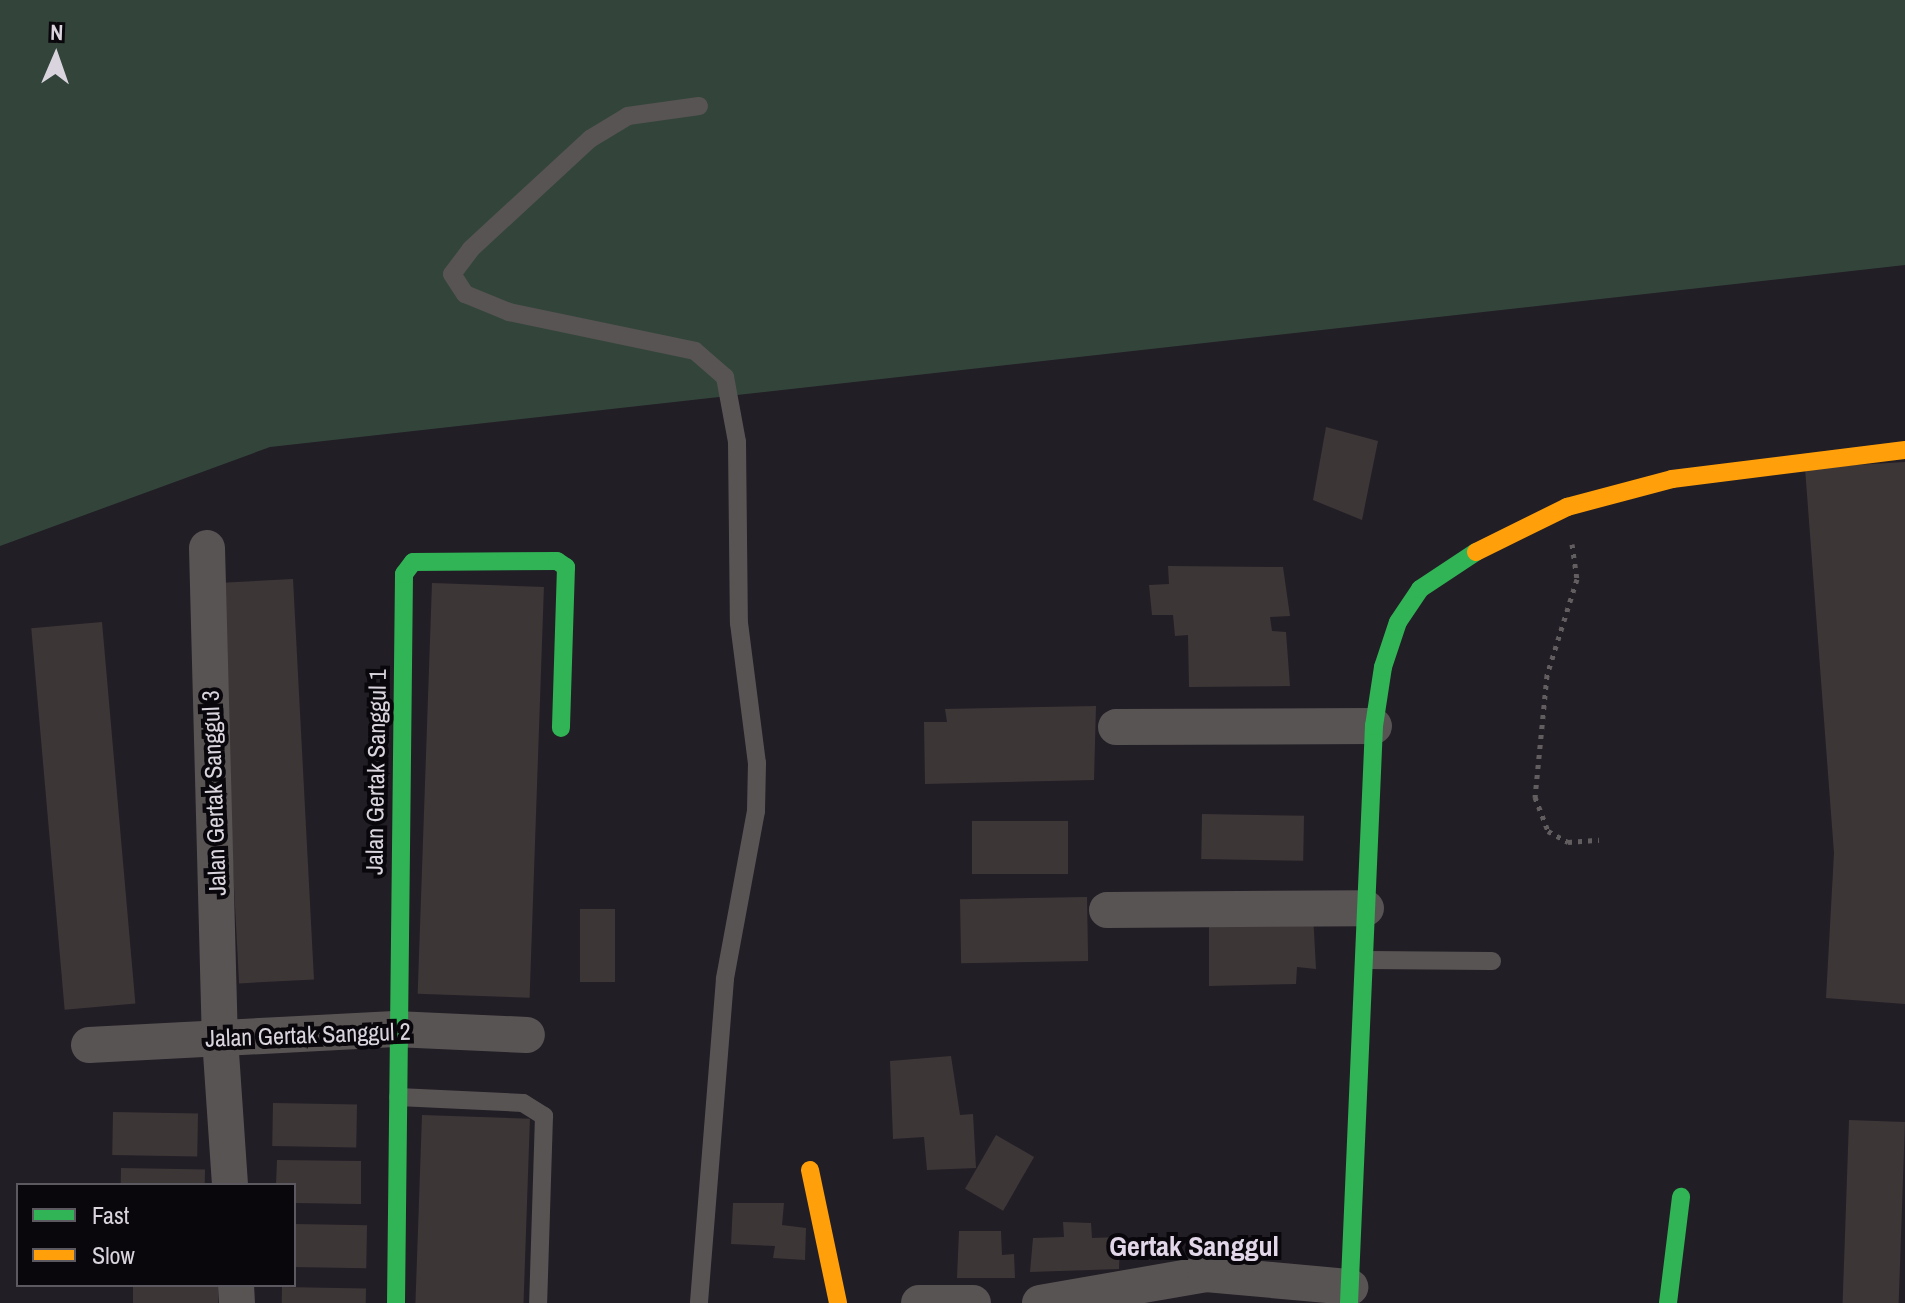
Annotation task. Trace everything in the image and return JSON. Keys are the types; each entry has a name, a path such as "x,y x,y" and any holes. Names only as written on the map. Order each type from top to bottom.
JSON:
{"street":[{"path":"1040,1303 1206,1274 1350,1295 1374,726 1383,667 1398,622 1420,589 1515,528 1567,507 1672,479 1905,450"},
{"name":"Jalan Gertak Sanggul 3","path":"207,548 220,1038 230,1183"},
{"name":"Jalan Gertak Sanggul 1","path":"396,1303 398,1097 395,1029 407,567 413,562 538,561 566,567 561,728"},
{"path":"1116,727 1374,726"},
{"path":"1107,910 1366,908"},
{"name":"Jalan Gertak Sanggul 2","path":"89,1045 395,1029 527,1035"},
{"path":"810,1170 838,1303"},
{"path":"1668,1303 1681,1197"},
{"path":"919,1303 973,1303"}],"lane":[{"path":"699,106 664,115 628,116 590,139 471,249 452,274 465,294 509,312 695,351 725,377 737,442 739,623 757,763 756,811 725,979 699,1303"},
{"path":"1366,960 1492,961"},
{"path":"398,1097 523,1103 544,1116 538,1303"}],"path":[{"path":"1567,507 1577,579 1547,675 1535,797 1548,831 1568,842 1599,840"}],"green space":[{"path":"0,0 1905,0 1905,265 270,447 0,546"}],"building":[{"path":"1326,427 1378,441 1362,520 1313,500"},
{"path":"1905,462 1905,1004 1826,998 1834,853 1805,468"},
{"path":"1168,566 1283,567 1290,616 1270,617 1272,631 1286,632 1290,686 1189,687 1188,635 1175,636 1173,615 1152,615 1149,585 1169,584"},
{"path":"293,579 314,979 239,983 218,583"},
{"path":"432,583 544,587 530,998 418,994"},
{"path":"102,622 135,1004 65,1010 31,628"},
{"path":"1096,706 1094,780 925,784 924,722 947,722 945,709"},
{"path":"1202,814 1304,816 1303,861 1201,859"},
{"path":"972,821 1068,821 1068,874 972,874"},
{"path":"1087,897 1088,961 961,963 960,899"},
{"path":"580,909 615,909 615,982 580,982"},
{"path":"1313,914 1316,969 1297,967 1296,984 1209,986 1209,917"},
{"path":"951,1056 960,1115 973,1114 976,1168 927,1170 924,1137 893,1139 890,1061"},
{"path":"273,1103 357,1104 356,1147 272,1146"},
{"path":"113,1112 198,1113 197,1156 112,1155"},
{"path":"422,1115 530,1119 524,1303 415,1303"},
{"path":"1849,1120 1905,1122 1899,1303 1843,1303"},
{"path":"996,1135 1034,1157 1003,1211 965,1189"},
{"path":"277,1160 361,1161 361,1204 296,1203 296,1183 276,1183"},
{"path":"121,1168 205,1169 205,1183 121,1183"},
{"path":"733,1203 784,1203 782,1225 806,1228 805,1260 773,1258 775,1246 731,1244"},
{"path":"1063,1222 1091,1223 1092,1238 1120,1237 1119,1269 1030,1272 1033,1238 1064,1237"},
{"path":"296,1224 367,1225 366,1268 296,1267"},
{"path":"959,1231 1001,1231 1002,1255 1014,1254 1015,1278 957,1278"},
{"path":"133,1287 218,1287 218,1303 133,1303"},
{"path":"282,1287 366,1288 366,1303 282,1303"}],"traffic: fast":[{"path":"1349,1303 1374,726 1383,667 1398,622 1420,589 1476,552"},
{"path":"396,1303 404,574 413,562 557,561 566,567 561,728"},
{"path":"1668,1303 1681,1197"}],"traffic: slow":[{"path":"1476,552 1567,507 1672,479 1905,450"},
{"path":"810,1170 838,1303"}],"district":[{"name":"Gertak Sanggul","path":"1194,1246"}]}
